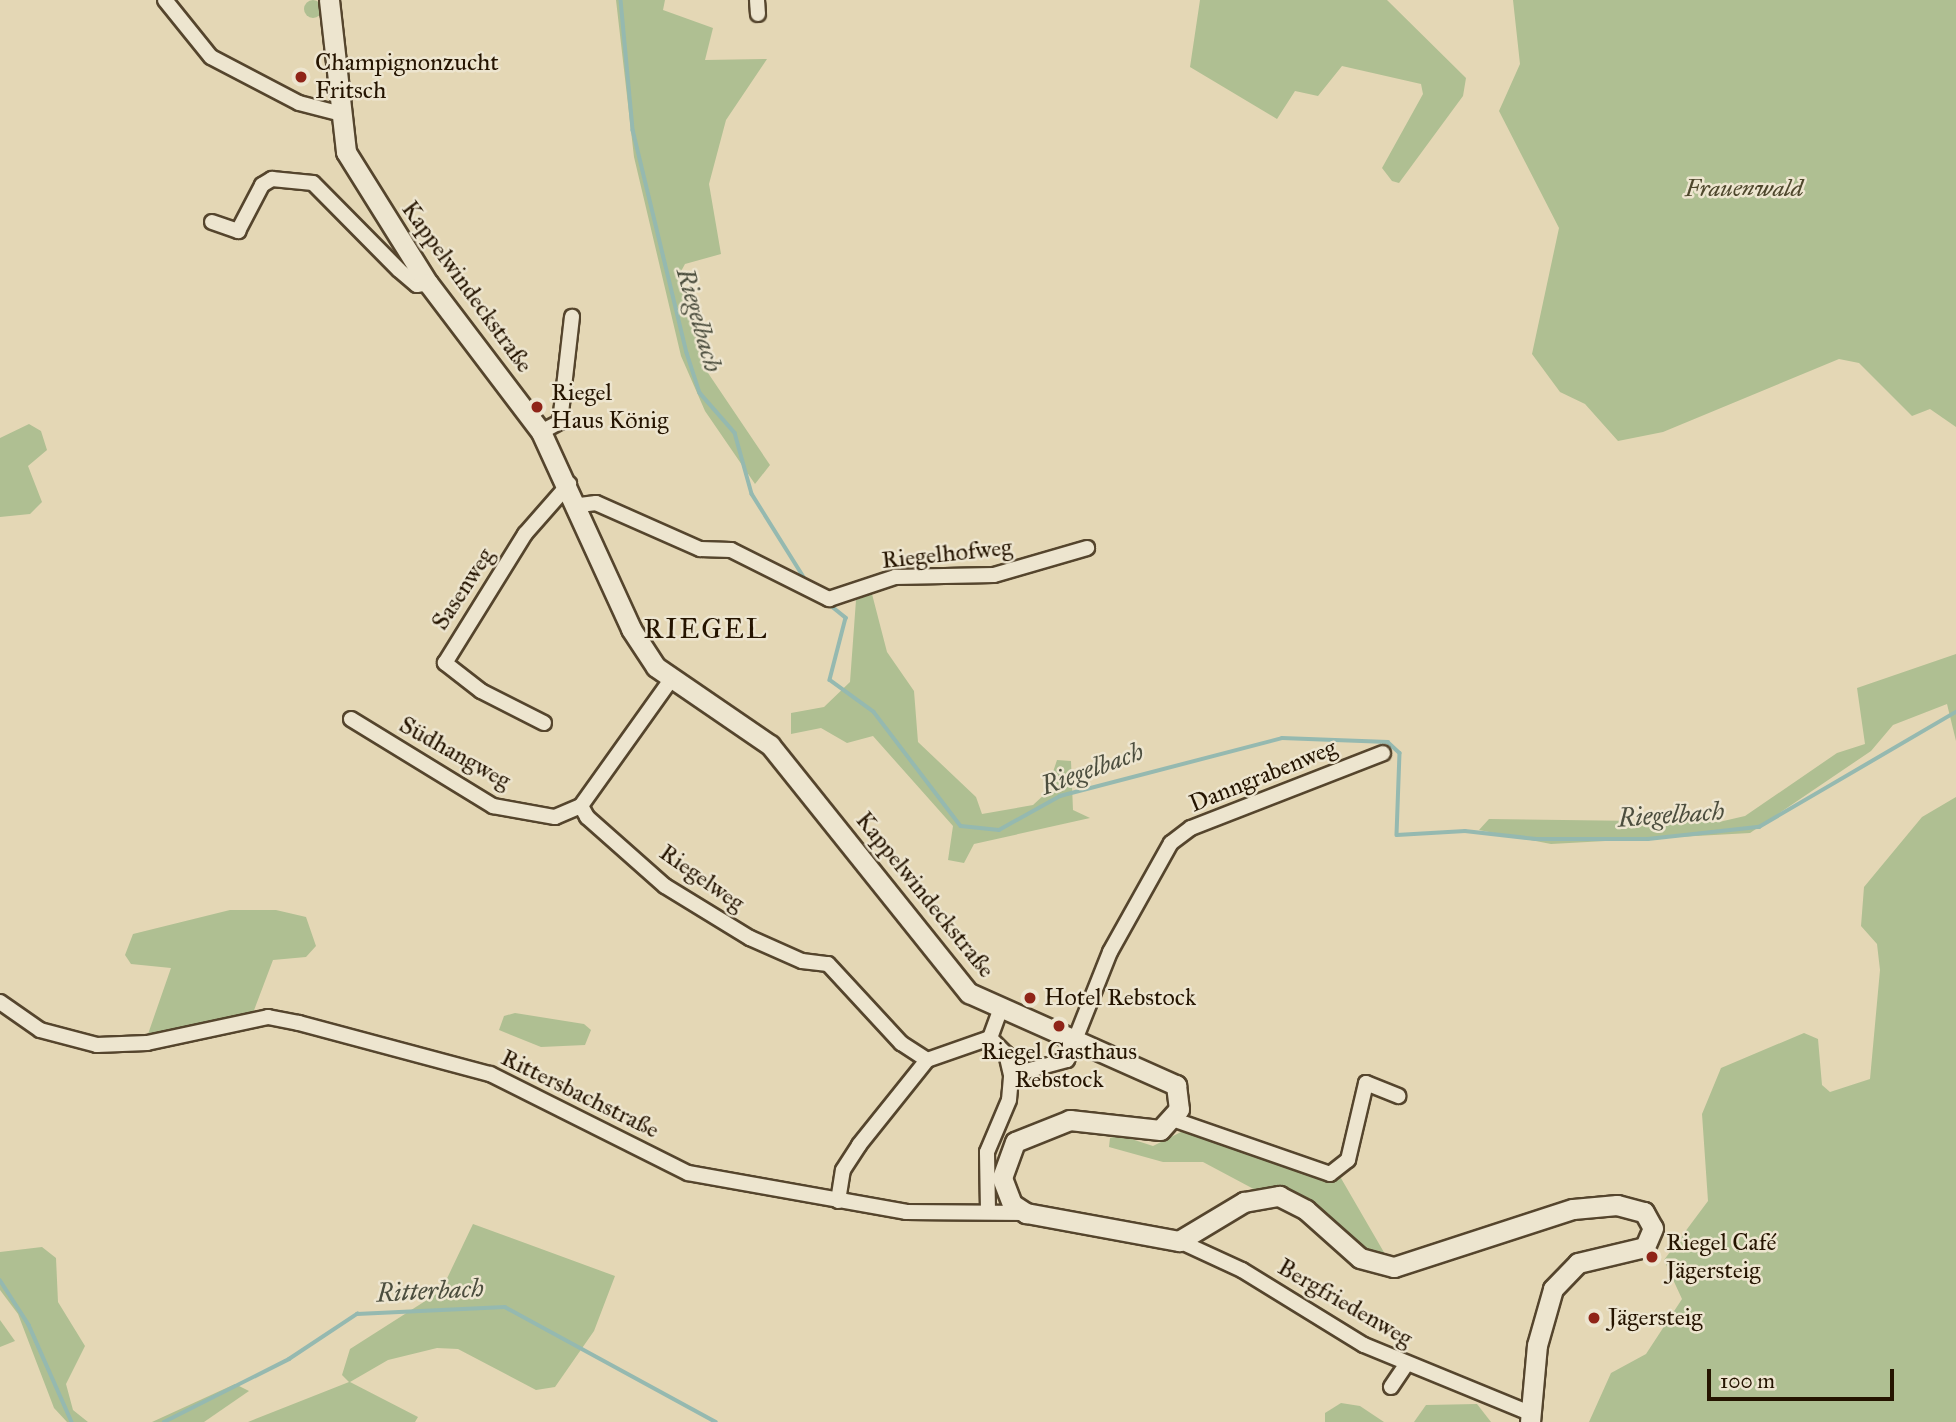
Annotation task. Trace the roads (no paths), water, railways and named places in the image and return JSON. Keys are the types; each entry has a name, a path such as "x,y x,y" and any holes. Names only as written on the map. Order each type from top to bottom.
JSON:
{"street":[{"path":"165,0 211,57 299,103 338,113"},
{"name":"Kappelwindeckstraße","path":"329,0 338,113 357,173 428,283 541,432 580,505 631,629 670,681 769,746 957,981 1000,1010 1168,1076 1180,1097 1175,1121"},
{"path":"212,222 239,231 262,185 272,179 313,183 399,270 417,285 428,283"},
{"path":"541,432 560,422 572,317"},
{"name":"Sasenweg","path":"544,723 481,691 444,663 525,534 569,484"},
{"name":"Riegelhofweg","path":"580,505 596,503 700,548 731,550 829,599 895,577 994,575 1087,548"},
{"path":"581,806 670,681"},
{"name":"Südhangweg","path":"351,719 493,806 555,817 581,806"},
{"name":"Danngrabenweg","path":"1011,1075 1058,1065 1075,1040 1110,952 1171,843 1192,828 1383,753"},
{"name":"Riegelweg","path":"581,806 665,886 750,939 802,961 828,964 901,1043 928,1060"},
{"name":"Rittersbachstraße","path":"0,1002 40,1030 97,1045 147,1042 268,1017 299,1023 490,1073 688,1173 838,1202 906,1212 988,1210 1026,1213"},
{"path":"990,1038 1000,1010"},
{"path":"838,1202 843,1170 859,1144 928,1060 990,1038"},
{"path":"988,1210 987,1152 1009,1100 1011,1075 1006,1054 990,1038"},
{"path":"1399,1096 1366,1083 1349,1160 1330,1174 1175,1121 1150,1132 1070,1121 1028,1133 1007,1151 1002,1178 1012,1204 1026,1213 1179,1241 1262,1196 1293,1201 1348,1251 1394,1266 1573,1209 1617,1205 1644,1212 1653,1228 1645,1247 1577,1263 1553,1289 1542,1318 1530,1418"},
{"name":"Bergfriedenweg","path":"1179,1241 1242,1270 1406,1365 1530,1418"},
{"path":"1391,1387 1406,1365"}],"waterway":[{"name":"Riegelbach","path":"621,0 633,130 687,353 700,393 735,433 752,494 807,582"},
{"name":"Riegelbach","path":"829,604 846,618 830,680 874,712 961,826 999,830 1060,796 1282,738 1388,742 1400,753 1397,835 1465,831 1536,839 1648,839 1759,827 1956,712"},
{"name":"Ritterbach","path":"0,1280 29,1325 72,1422"},
{"name":"Ritterbach","path":"164,1422 289,1359 357,1314 505,1307 716,1422"}],"place":[{"name":"Champignonzucht Fritsch","path":"301,77"},
{"name":"Riegel Haus König","path":"537,407"},
{"name":"Hotel Rebstock","path":"1030,998"},
{"name":"Riegel Gasthaus Rebstock","path":"1059,1026"},
{"name":"Riegel Café Jägersteig","path":"1652,1257"},
{"name":"Jägersteig","path":"1594,1318"}],"district":[{"name":"RIEGEL","path":"706,629"}],"park label":[{"name":"Frauenwald","path":"1744,189"}]}
